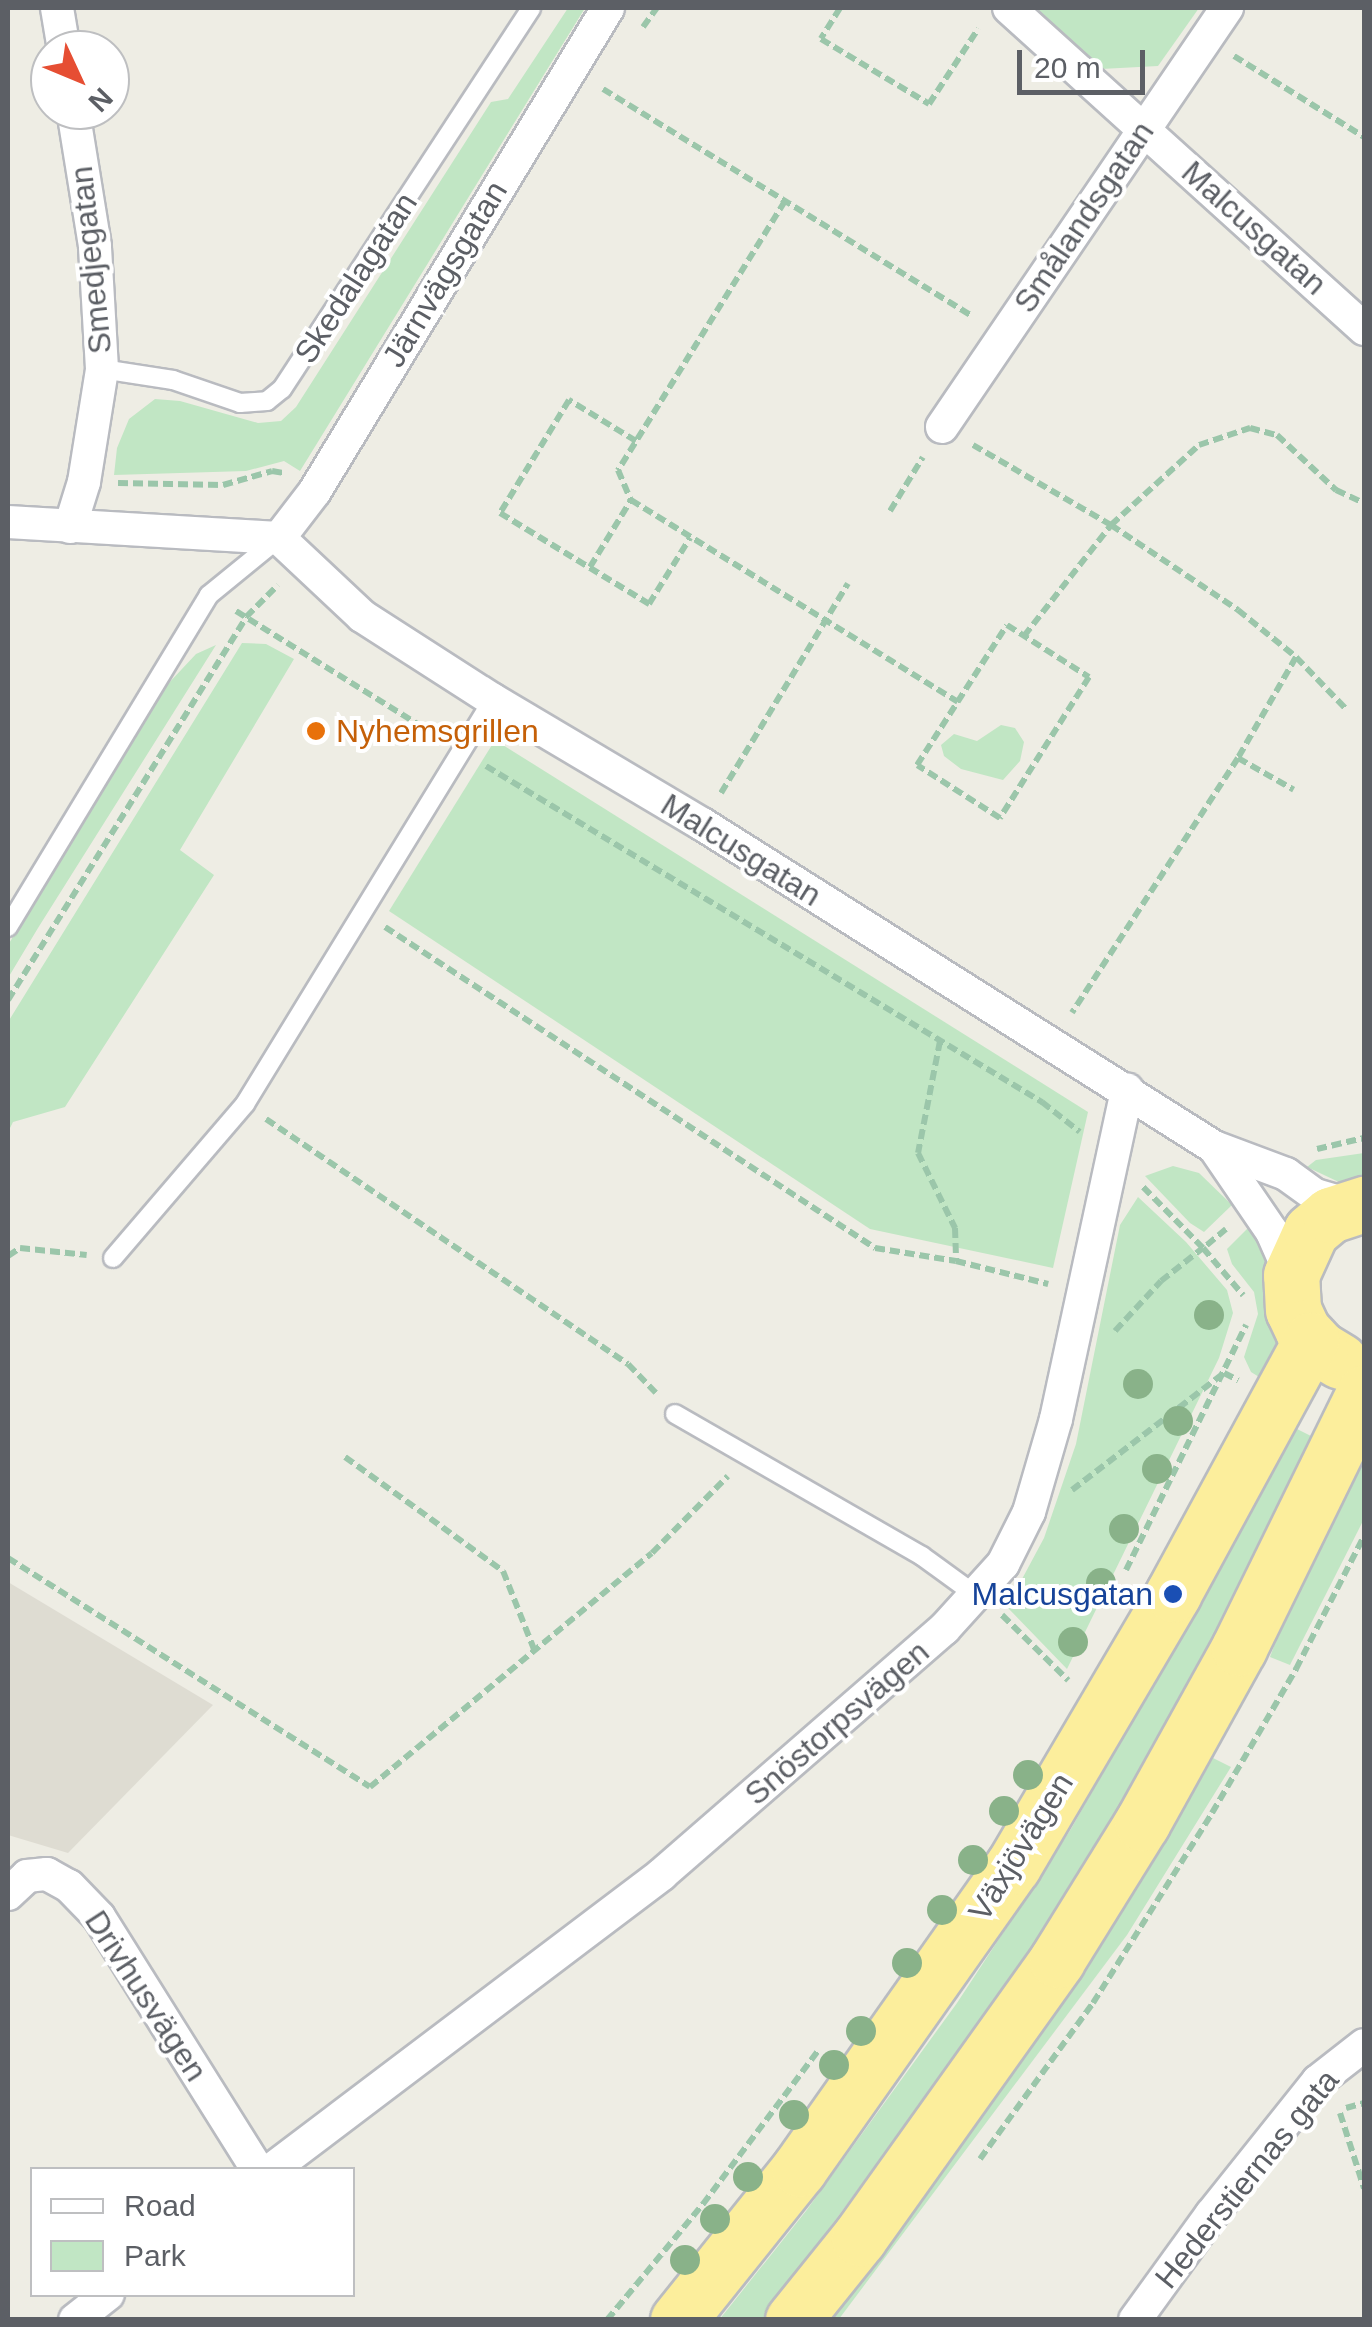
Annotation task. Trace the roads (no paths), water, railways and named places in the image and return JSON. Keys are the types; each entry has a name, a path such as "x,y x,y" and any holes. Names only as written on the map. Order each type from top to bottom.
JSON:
{"highway":[{"path":"1359,1205 1330,1215 1311,1231 1268,1286 1293,1310 1310,1340 1332,1358 1364,1367"},
{"name":"Växjövägen","path":"678,2320 799,2169 1013,1866 1173,1594 1310,1340"},
{"path":"793,2320 859,2238 1058,1960 1142,1824 1239,1648 1364,1393"}],"street":[{"name":"Järnvägsgatan","path":"290,550 314,490 608,8"},
{"name":"Smålandsgatan","path":"942,427 1227,8"},
{"name":"Malcusgatan","path":"996,16 1144,129 1364,329"},
{"name":"Smedjegatan","path":"70,528 84,482 102,369 95,246 77,130"},
{"path":"8,522 290,550"},
{"name":"Malcusgatan","path":"290,550 362,616 493,700 702,824 1214,1147 1286,1174 1315,1195 1359,1205"},
{"name":"Snöstorpsvägen","path":"275,2167 662,1874 824,1737 977,1596 1003,1564 1029,1512 1056,1418 1127,1090"},
{"name":"Malcusgatan","path":"1214,1147 1272,1232 1268,1286"},
{"name":"Drivhusvägen","path":"8,1894 27,1876 47,1874 69,1886 98,1918 256,2167"},
{"name":"Hederstiernas gata","path":"1138,2318 1211,2215 1318,2082 1364,2046"},
{"path":"75,2320 104,2297"}],"lane":[{"name":"Skedalagatan","path":"102,369 173,380 240,404 266,402 282,389 531,8"},
{"path":"8,927 209,595 290,550"},
{"path":"113,1258 244,1104 493,700"},
{"path":"674,1414 922,1556 977,1596"}],"place":[{"name":"Nyhemsgrillen","path":"316,731"},
{"name":"Malcusgatan","path":"1173,1594"}]}
